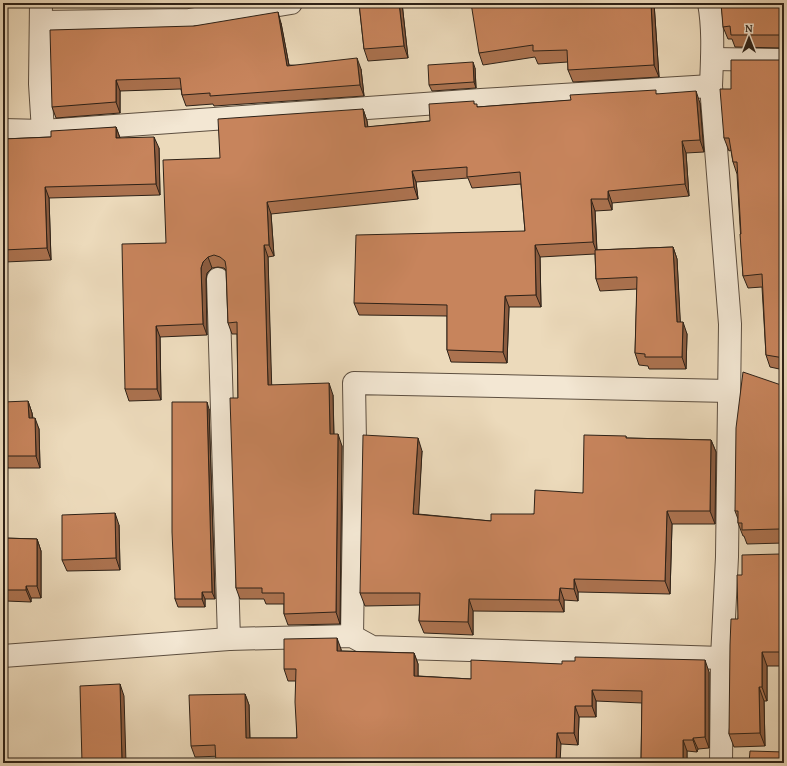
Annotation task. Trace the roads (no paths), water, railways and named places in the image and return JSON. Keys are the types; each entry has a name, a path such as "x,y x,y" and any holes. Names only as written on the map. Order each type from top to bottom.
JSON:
{"street":[{"path":"43,131 40,84 41,13 189,20 291,3"},
{"path":"709,3 711,16 711,86 730,324 727,557 722,658 721,763"},
{"path":"712,59 784,60"},
{"path":"3,130 43,131 480,100 711,86"},
{"path":"218,279 229,639"},
{"path":"352,636 354,383 729,391"},
{"path":"727,557 749,556"},
{"path":"3,656 229,639 352,636 372,647 722,658"}]}
